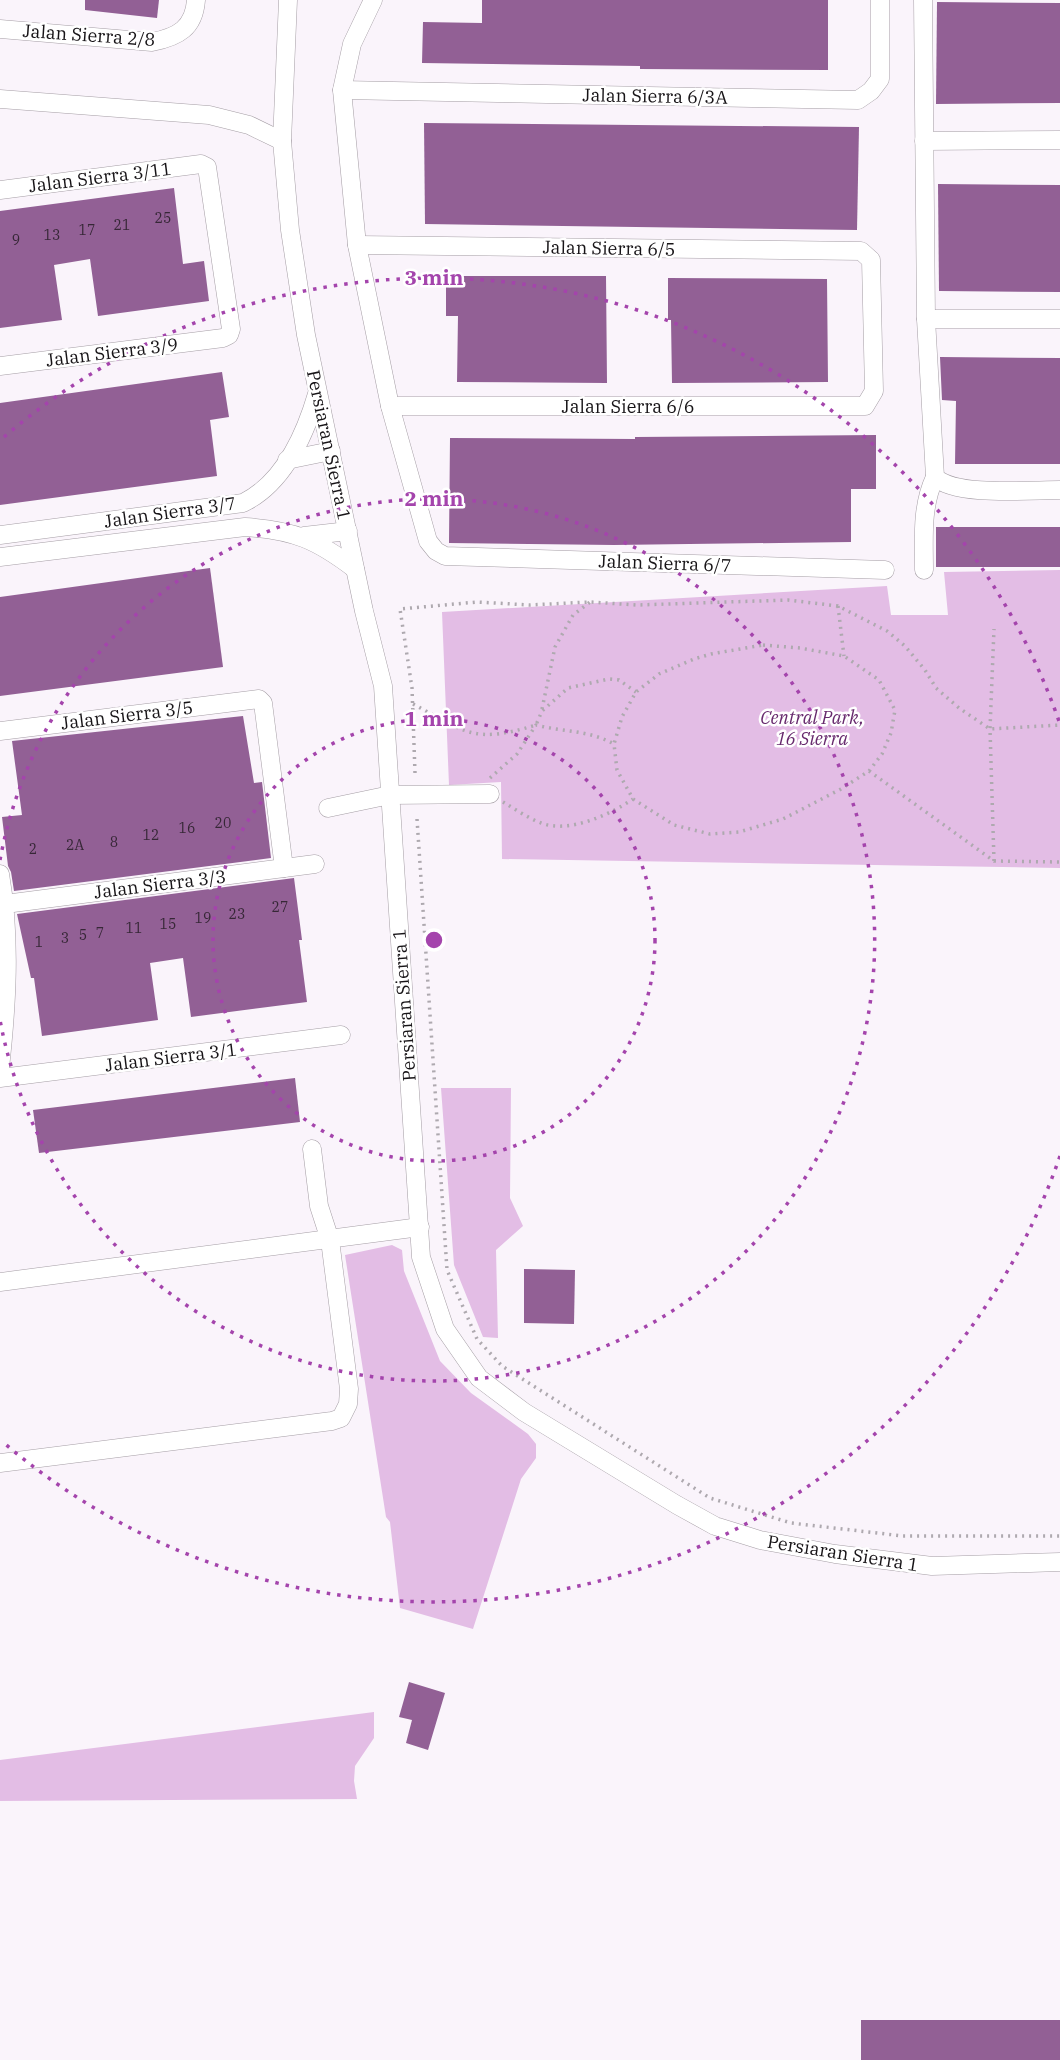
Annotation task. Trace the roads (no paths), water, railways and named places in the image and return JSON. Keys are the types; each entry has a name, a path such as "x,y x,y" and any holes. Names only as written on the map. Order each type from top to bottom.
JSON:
{"street":[{"name":"Jalan Sierra 2/8","path":"0,29 152,42 171,39 185,29 195,12 196,0"},
{"name":"Persiaran Sierra 1","path":"288,0 282,141 290,230 306,335 355,569 383,686 421,1257 445,1329 479,1378 524,1412 706,1521 760,1540 835,1554 932,1566 1060,1562"},
{"path":"373,0 352,44 342,90 357,245 390,406"},
{"name":"Jalan Sierra 6/3A","path":"342,90 858,100 880,79 880,0"},
{"path":"923,0 926,319 934,477 923,512 924,570"},
{"path":"0,99 209,115 249,125 282,141"},
{"path":"924,141 1060,140"},
{"name":"Jalan Sierra 3/11","path":"0,190 201,164 207,167 231,329 229,335 223,338"},
{"name":"Jalan Sierra 6/5","path":"357,245 861,251 871,260 874,391 865,406"},
{"path":"926,319 1060,319"},
{"name":"Jalan Sierra 3/9","path":"0,366 223,338"},
{"name":"Jalan Sierra 3/7","path":"0,534 243,503 259,495 300,441 318,390"},
{"name":"Jalan Sierra 6/6","path":"390,406 865,406"},
{"name":"Jalan Sierra 6/7","path":"390,406 429,541 436,551 445,556 885,570"},
{"path":"287,460 331,451"},
{"path":"934,477 941,484 962,490 1060,490"},
{"path":"243,503 245,527"},
{"path":"146,516 150,539"},
{"name":"Jalan Sierra 3/7","path":"0,557 245,527 304,536 355,569"},
{"path":"40,529 43,551"},
{"path":"304,536 348,531"},
{"name":"Jalan Sierra 3/5","path":"0,731 259,699 263,703 284,869"},
{"path":"328,808 390,795 491,794"},
{"name":"Jalan Sierra 3/3","path":"5,904 315,864"},
{"path":"0,874 5,904 0,1068"},
{"name":"Jalan Sierra 3/1","path":"0,1079 341,1035"},
{"path":"0,1463 341,1418 348,1404 349,1389 330,1240 319,1206 312,1149"},
{"path":"0,1282 420,1227"}],"park label":[{"name":"Central Park, 16 Sierra","path":"812,727"}]}
